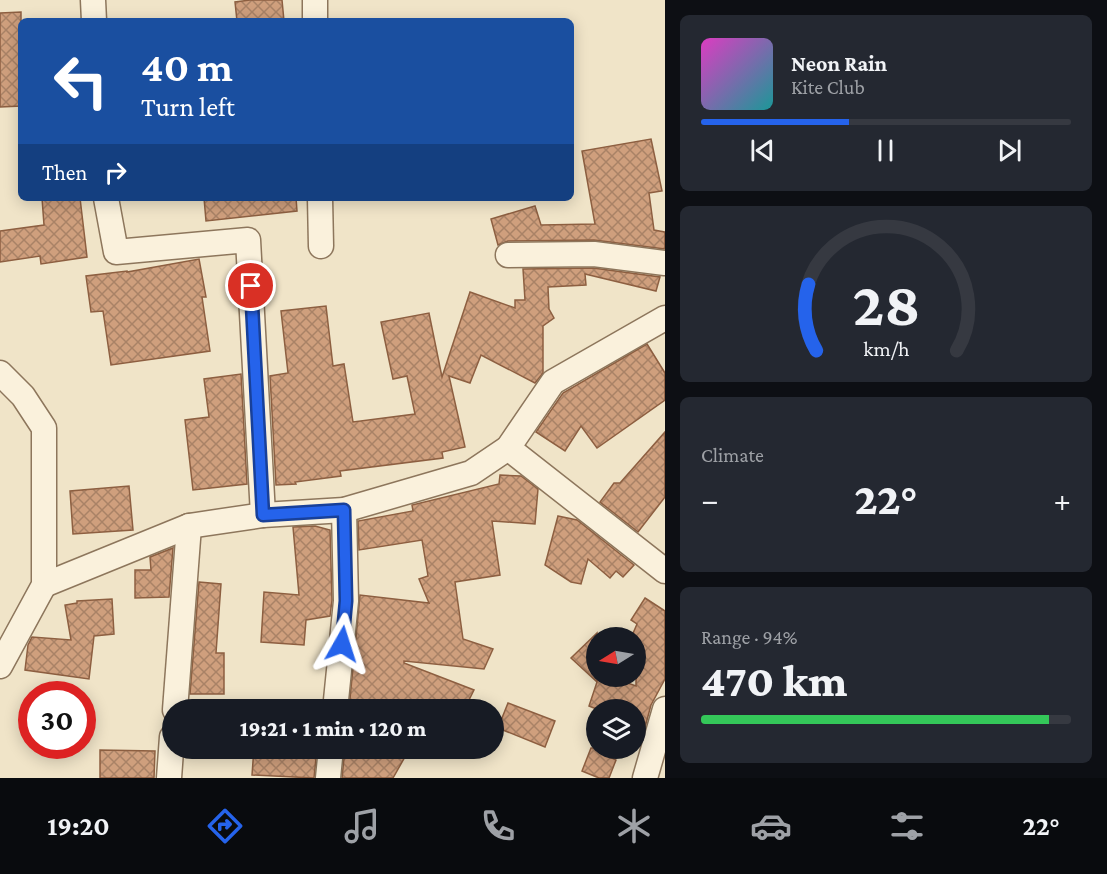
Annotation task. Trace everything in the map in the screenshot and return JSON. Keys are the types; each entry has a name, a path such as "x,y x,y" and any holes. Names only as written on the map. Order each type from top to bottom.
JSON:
{"street":[{"path":"93,0 94,18"},
{"path":"315,0 315,18"},
{"path":"107,201 116,252 248,240 263,515"},
{"path":"320,201 321,246"},
{"path":"508,255 594,254 664,263"},
{"path":"44,585 189,526 263,515 344,510 471,473 508,448 554,382 664,318"},
{"path":"0,373 23,396 44,428 44,585 0,666"},
{"path":"508,448 664,571"},
{"path":"336,699 346,601 344,510"},
{"path":"176,699 189,526"},
{"path":"645,778 664,710"},
{"path":"169,778 170,759"},
{"path":"328,778 330,759"}],"building":[{"path":"282,0 284,18 237,18 235,2"},
{"path":"21,12 21,18 18,18 18,106 0,107 0,13"},
{"path":"651,139 662,191 649,193 654,230 665,232 665,249 594,240 508,241 498,245 491,219 535,206 541,225 595,224 582,151"},
{"path":"42,201 80,201 87,257 41,264 40,256 0,262 0,231 44,225"},
{"path":"204,201 296,201 297,211 206,221"},
{"path":"199,259 206,297 202,297 210,351 111,365 103,311 91,312 86,276 127,272"},
{"path":"593,268 660,277 656,291 585,274 586,285 548,287 549,309 554,318 543,326 543,373 535,383 481,355 470,383 449,376 465,447 442,452 443,458 340,471 341,476 276,485 270,376 288,373 281,311 326,306 333,366 344,364 353,422 415,414 407,376 393,379 381,322 429,313 442,377 470,292 515,308 515,300 525,300 523,269"},
{"path":"647,344 665,373 665,400 597,448 581,426 565,451 536,432 563,393"},
{"path":"241,374 247,484 193,490 185,420 209,417 204,379"},
{"path":"665,432 665,497 638,532 600,502 614,483 620,483"},
{"path":"500,475 521,476 538,489 535,524 492,521 500,575 455,582 463,639 493,649 484,669 404,661 404,663 474,690 470,699 350,699 360,595 429,603 419,579 428,576 422,540 359,550 358,521 413,511 412,505 499,484"},
{"path":"129,486 133,530 73,534 70,491"},
{"path":"558,516 577,520 634,565 623,577 616,571 610,578 588,559 581,584 571,582 545,565"},
{"path":"315,526 330,530 332,600 330,616 306,620 304,645 261,642 264,592 299,595 293,527"},
{"path":"173,548 169,597 135,598 135,570 151,570 150,557"},
{"path":"199,582 221,584 216,653 224,653 224,694 190,694"},
{"path":"645,598 665,611 665,679 651,705 646,724 646,699 591,699 595,687 646,687 646,627 636,627 637,624 631,620"},
{"path":"112,599 114,634 94,636 89,679 25,670 28,645 32,637 71,640 65,605 77,603 77,601"},
{"path":"586,644 586,672 571,658"},
{"path":"508,703 555,721 545,747 504,730 504,713"},
{"path":"100,750 155,751 154,778 100,778"},
{"path":"253,759 316,759 314,778 252,775"},
{"path":"344,759 404,759 393,778 342,778"},
{"path":"587,759 616,760 609,778 599,778 582,771"}],"route":[{"path":"251,286 263,515 344,510 346,601 342,644"}]}
